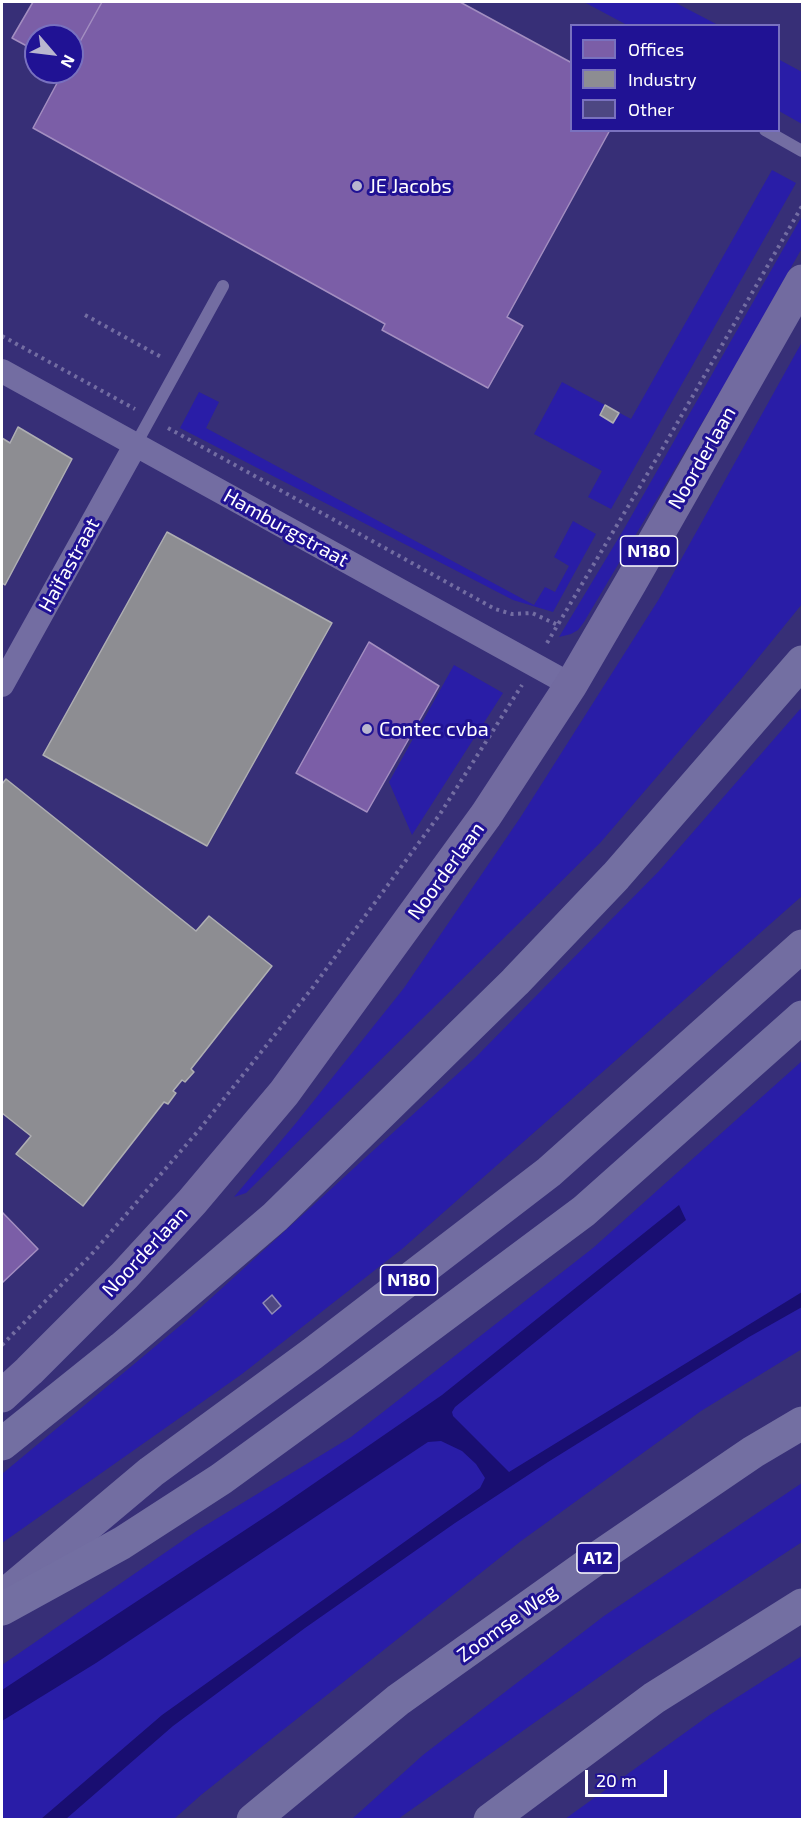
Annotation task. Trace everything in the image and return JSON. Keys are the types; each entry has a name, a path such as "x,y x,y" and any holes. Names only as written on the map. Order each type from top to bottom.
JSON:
{"highway":[{"path":"2,1444 122,1348 275,1217 515,982 616,876 802,662"},
{"name":"N180","path":"2,1597 151,1472 312,1354 549,1172 802,946"},
{"path":"2,1609 122,1544 220,1479 364,1375 584,1211 802,1017"},
{"name":"Zoomse Weg","path":"253,1820 398,1700 593,1561 753,1452 802,1423"},
{"path":"490,1820 654,1698 802,1605"}],"main road":[{"name":"Noorderlaan","path":"2,1396 124,1276 192,1202 284,1093 486,815 571,685 802,281"}],"street":[{"name":"Hamburgstraat","path":"2,371 571,685"},
{"name":"Haïfastraat","path":"2,685 136,444"}],"lane":[{"path":"769,132 802,151"},
{"path":"136,444 224,286"}],"path":[{"path":"2,1345 91,1255 199,1130 313,987 440,814 558,625 802,206"},
{"path":"85,315 179,366"},
{"path":"2,336 495,609 512,614 532,614 558,625"}],"shaded area":[{"path":"584,2 674,2 716,24 625,24"},
{"path":"780,60 802,72 802,124 780,112"},
{"path":"772,170 796,183 611,509 588,497 602,471 534,434 562,382 631,419"},
{"path":"802,216 802,248 718,396 584,622 578,630 559,637 624,529"},
{"path":"802,342 802,604 741,679 600,843 246,1193 234,1197 404,988 520,818 659,599"},
{"path":"199,392 219,402 206,428 534,605 545,587 555,592 569,566 554,557 573,521 596,534 553,612 513,600 180,428"},
{"path":"454,665 503,693 412,835 389,782"},
{"path":"802,707 802,896 402,1249 242,1374 2,1543 2,1474 187,1320 475,1058 659,871"},
{"path":"802,1061 802,1349 701,1411 521,1541 201,1795 174,1819 2,1819 2,1665 198,1530 351,1437 593,1248"},
{"path":"679,1205 686,1220 455,1407 452,1412 453,1416 509,1472 802,1292 802,1307 749,1337 548,1462 455,1523 305,1628 173,1726 66,1819 41,1819 162,1715 480,1488 485,1478 476,1464 462,1451 441,1441 428,1442 96,1663 2,1721 2,1690 274,1511 442,1395"},
{"path":"802,1483 802,1542 633,1653 398,1819 352,1819 423,1755 604,1616"},
{"path":"802,1656 802,1819 565,1819 711,1714"}],"building: Offices":[{"path":"33,2 102,2 84,34 84,24 24,24 24,44 12,38"},
{"name":"JE Jacobs","path":"102,2 460,2 570,62 570,132 609,132 507,317 523,326 488,388 382,330 385,324 33,128 57,84 84,84 84,34"},
{"name":"Contec cvba","path":"369,642 439,686 367,812 296,773"},
{"path":"2,1212 38,1249 2,1283"}],"building: Industry":[{"path":"605,405 619,413 613,423 600,415"},
{"path":"18,427 72,459 5,585 2,583 2,438 10,443"},
{"path":"167,532 332,623 207,846 43,755"},
{"path":"6,779 196,931 209,916 272,966 191,1069 194,1072 185,1082 182,1080 173,1091 176,1093 168,1104 164,1102 83,1206 16,1154 31,1136 2,1113 2,784"}],"building: Other":[{"path":"272,1295 281,1306 272,1314 263,1303"}],"place":[{"name":"JE Jacobs","path":"357,186"},
{"name":"Contec cvba","path":"367,729"}]}
